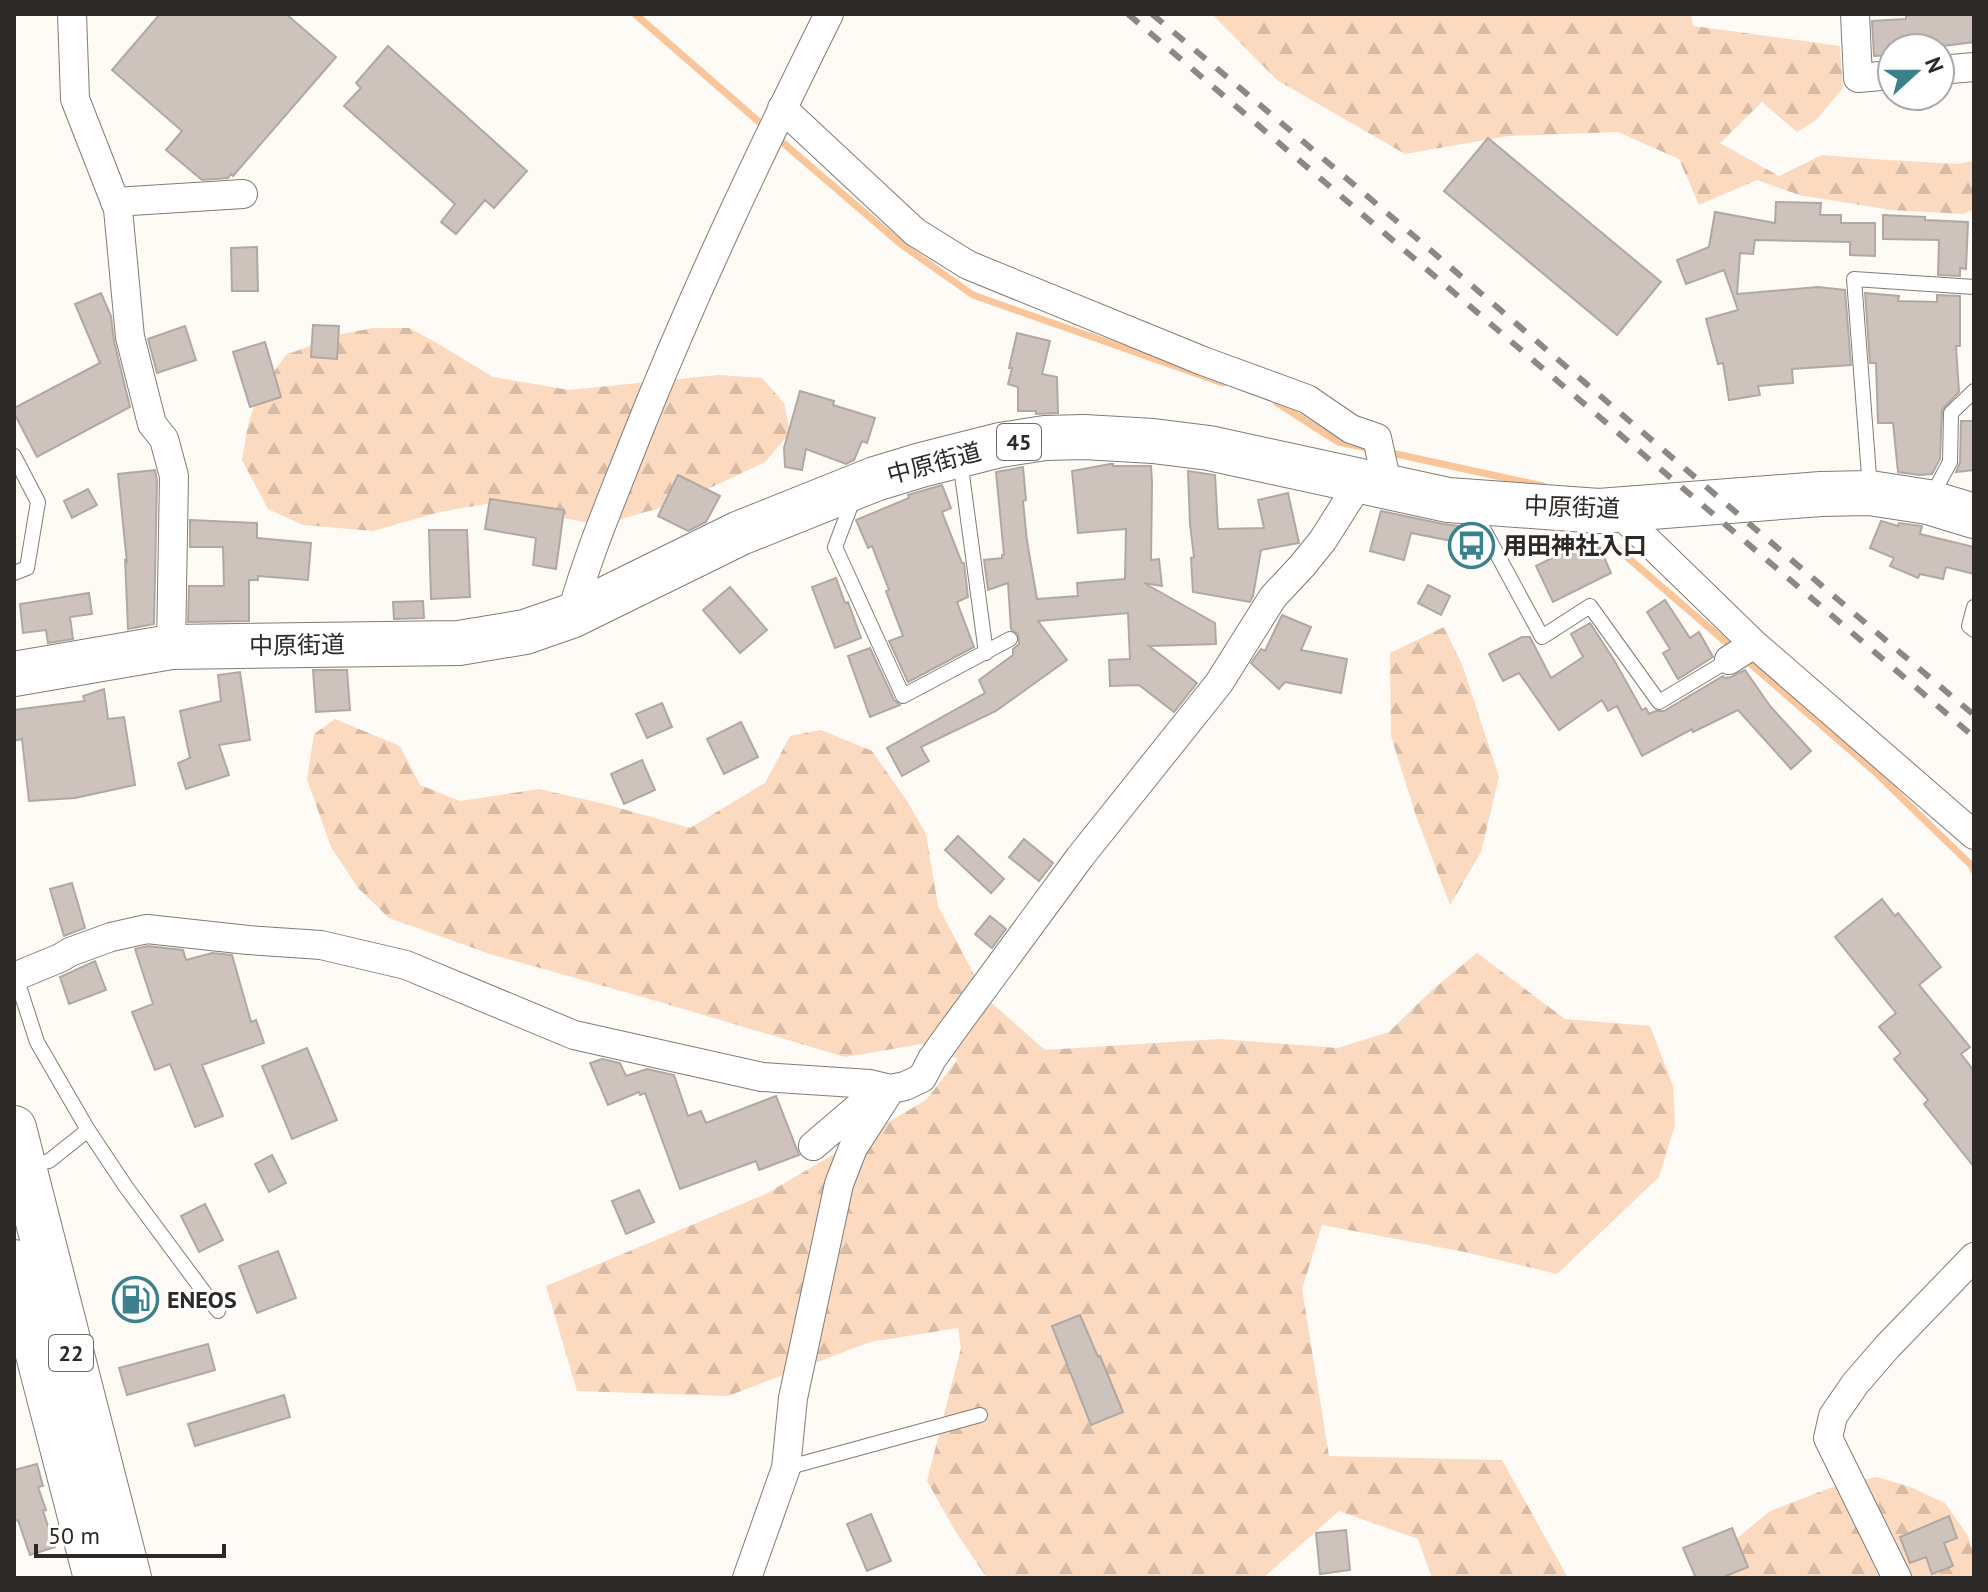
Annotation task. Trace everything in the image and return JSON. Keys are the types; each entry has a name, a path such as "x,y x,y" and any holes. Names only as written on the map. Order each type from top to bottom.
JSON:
{"main road":[{"name":"中原街道","path":"14,674 171,647 459,643 525,632 571,616 740,533 859,485 960,455 1045,438 1153,441 1209,448 1378,479 1448,500 1599,511 1870,493 1928,502 1974,516"},
{"name":"22","path":"19,1147 129,1578"},
{"name":"22","path":"14,1262 96,1578"}],"street":[{"path":"72,14 75,99 118,209 130,337 152,424 164,439 174,476 171,647"},
{"path":"571,616 583,572 669,354 829,14"},
{"path":"1855,14 1858,78 1876,76"},
{"path":"777,120 915,232 968,265 1203,361 1307,399 1351,429 1377,438 1378,479 1273,597 1219,683 1080,857 952,1031 922,1078 868,1099 813,1146"},
{"path":"115,202 243,194"},
{"path":"1616,510 1743,651 1974,835"},
{"path":"15,977 111,937 147,929 321,945 406,965 574,1035 762,1077 870,1084 891,1089"},
{"path":"747,1578 786,1468 793,1398 839,1184 853,1148 891,1089"},
{"path":"1897,1578 1828,1438 1833,1416 1887,1347 1974,1257"}],"lane":[{"path":"1870,493 1854,279 1974,287"},
{"path":"1928,502 1950,462 1951,413 1974,391"},
{"path":"960,455 986,653"},
{"path":"14,456 38,502 27,568 14,573"},
{"path":"859,485 835,547 903,696 1010,639"},
{"path":"1468,501 1542,637 1590,606 1659,702 1743,651"},
{"path":"1974,607 1969,626 1974,630"},
{"path":"15,977 37,1042 88,1130 218,1311"},
{"path":"19,1147 49,1161 88,1130"},
{"path":"786,1468 980,1415"}],"green space":[{"path":"1212,14 1691,14 1693,26 1840,46 1843,88 1816,120 1797,132 1762,102 1720,143 1779,176 1822,155 1957,164 1974,161 1974,209 1964,214 1891,210 1799,195 1757,180 1699,205 1679,159 1618,132 1508,136 1405,154 1277,80"},
{"path":"373,328 409,328 493,377 569,390 719,375 762,378 784,403 790,433 765,462 680,502 601,525 486,504 440,512 373,531 303,525 268,509 242,460 248,425 259,392 286,355 337,335"},
{"path":"1444,627 1463,667 1499,777 1481,852 1450,905 1416,816 1391,736 1390,653"},
{"path":"335,719 400,746 420,785 460,801 539,789 690,828 765,783 790,736 821,730 872,751 926,834 938,906 987,999 1045,1050 1219,1039 1338,1048 1389,1032 1432,990 1477,953 1565,1019 1650,1026 1673,1086 1675,1125 1659,1177 1557,1274 1465,1252 1322,1225 1302,1289 1329,1456 1502,1460 1568,1578 1432,1578 1418,1539 1339,1511 1263,1578 987,1578 927,1481 961,1348 958,1328 870,1342 728,1396 577,1391 546,1286 766,1194 926,1100 958,1059 922,1044 845,1057 490,954 389,918 358,888 331,847 307,779 314,734"},
{"path":"1877,1477 1910,1487 1945,1503 1968,1536 1974,1556 1974,1578 1689,1578 1770,1511 1835,1486"}],"building":[{"path":"160,14 286,14 336,57 233,176 202,180 166,150 182,131 112,70"},
{"path":"1906,14 1974,14 1974,42 1956,44 1956,32 1876,32 1874,56 1872,21 1906,19"},
{"path":"388,46 527,171 494,208 485,200 456,234 441,222 455,204 344,106 361,88 356,83"},
{"path":"1488,138 1661,282 1617,335 1444,191"},
{"path":"1776,202 1821,203 1820,215 1841,215 1841,223 1875,223 1875,256 1850,255 1850,242 1755,240 1753,254 1740,253 1737,294 1818,287 1845,290 1851,365 1792,369 1793,383 1758,386 1760,395 1729,400 1723,363 1718,364 1706,319 1738,310 1724,270 1686,284 1677,260 1709,247 1715,212 1775,223"},
{"path":"1883,215 1968,222 1966,269 1960,268 1960,276 1938,275 1939,240 1883,239"},
{"path":"257,247 258,291 232,291 231,248"},
{"path":"101,293 111,316 130,407 37,457 14,408 100,363 75,304"},
{"path":"1865,293 1899,296 1898,301 1937,302 1937,295 1960,296 1960,346 1956,346 1959,392 1942,410 1940,459 1932,474 1898,472 1893,423 1878,423 1876,363 1870,363"},
{"path":"313,325 339,326 337,359 311,357"},
{"path":"185,326 196,360 157,373 148,339"},
{"path":"1017,333 1050,341 1042,374 1057,377 1058,413 1018,411 1018,387 1008,384"},
{"path":"265,342 281,397 250,407 233,352"},
{"path":"800,391 875,418 867,443 862,441 854,460 846,464 806,449 802,470 785,467 784,448"},
{"path":"1961,421 1974,421 1974,470 1956,472 1960,462"},
{"path":"1113,464 1151,466 1151,560 1159,559 1162,586 1144,583 1215,623 1216,644 1149,646 1197,683 1174,712 1139,685 1110,686 1109,660 1130,659 1128,613 1038,621 1067,660 996,711 921,747 929,761 902,776 887,748 985,693 979,680 1013,655 1013,649 1019,644 1018,634 1011,629 1008,583 988,590 984,560 1002,558 1004,555 996,472 1023,467 1027,541 1037,599 1078,596 1077,583 1125,579 1126,529 1078,533 1072,471"},
{"path":"155,470 154,624 128,629 125,559 127,563 118,474"},
{"path":"1188,471 1215,475 1218,529 1264,528 1258,500 1288,493 1299,543 1261,550 1250,602 1193,592 1191,558 1194,557"},
{"path":"678,475 720,496 706,522 688,531 658,516"},
{"path":"942,485 951,508 942,512 964,563 968,597 957,602 974,647 908,682 889,641 903,636 886,591 889,590 872,546 868,548 856,520 909,498 908,495"},
{"path":"88,489 97,505 72,518 64,501"},
{"path":"490,499 564,510 556,569 533,565 536,538 485,529"},
{"path":"1381,511 1460,526 1457,542 1411,533 1404,560 1370,551"},
{"path":"190,520 257,523 257,538 311,543 308,580 258,576 258,580 249,580 249,621 188,622 189,586 224,586 223,547 190,547"},
{"path":"1881,521 1898,526 1899,523 1922,526 1920,534 1974,547 1974,574 1946,567 1943,579 1920,574 1918,578 1890,566 1894,558 1870,548"},
{"path":"429,530 467,530 470,597 431,599"},
{"path":"1598,543 1611,573 1553,602 1536,566 1562,553 1564,557"},
{"path":"836,578 861,638 835,648 812,587"},
{"path":"1428,585 1450,596 1441,615 1418,603"},
{"path":"730,587 767,630 740,653 703,610"},
{"path":"89,593 92,614 70,617 73,639 48,643 46,630 23,633 20,604"},
{"path":"1665,600 1690,638 1699,632 1713,657 1678,679 1663,653 1670,649 1647,612"},
{"path":"423,601 424,618 394,619 393,602"},
{"path":"1282,615 1311,627 1301,650 1347,659 1341,693 1285,682 1279,689 1251,663 1261,649 1265,651"},
{"path":"1590,623 1642,710 1646,708 1649,714 1664,711 1723,676 1731,677 1745,670 1770,706 1811,751 1791,769 1738,710 1693,732 1692,729 1642,756 1617,706 1608,711 1602,700 1559,730 1519,673 1503,681 1489,654 1522,637 1530,637 1551,678 1583,657 1571,634"},
{"path":"870,648 894,700 900,705 870,717 848,656"},
{"path":"313,670 347,670 350,710 316,712"},
{"path":"240,672 250,740 219,745 229,775 186,789 178,763 190,758 180,711 221,701 218,675"},
{"path":"104,689 108,719 124,717 135,785 75,798 29,801 22,739 14,741 14,710 85,701 83,696"},
{"path":"662,703 672,727 647,738 636,714"},
{"path":"741,722 758,757 724,774 707,739"},
{"path":"642,760 655,790 624,804 611,774"},
{"path":"958,836 1004,879 991,893 945,850"},
{"path":"1024,839 1053,863 1039,881 1009,857"},
{"path":"72,883 85,928 64,936 50,889"},
{"path":"1882,899 1895,916 1898,913 1941,967 1919,985 1970,1047 1961,1054 1974,1071 1974,1167 1924,1104 1928,1100 1894,1059 1901,1053 1879,1027 1896,1013 1835,937"},
{"path":"990,916 1006,929 992,948 975,934"},
{"path":"148,946 183,950 186,960 212,953 232,955 251,1022 256,1020 264,1043 202,1065 223,1116 195,1127 170,1064 155,1070 132,1012 153,1004 135,949"},
{"path":"95,961 106,990 69,1004 60,977"},
{"path":"307,1048 337,1120 292,1139 262,1066"},
{"path":"602,1059 620,1063 626,1076 647,1069 674,1075 688,1116 701,1111 706,1123 776,1096 799,1155 759,1170 756,1161 680,1189 645,1093 640,1095 639,1092 608,1105 590,1063"},
{"path":"272,1155 286,1183 269,1192 255,1164"},
{"path":"639,1190 654,1222 626,1234 612,1201"},
{"path":"205,1204 223,1240 199,1252 181,1216"},
{"path":"278,1251 296,1298 257,1313 239,1266"},
{"path":"1080,1315 1123,1412 1091,1425 1052,1326"},
{"path":"208,1344 215,1370 127,1395 119,1368"},
{"path":"284,1395 290,1417 195,1446 188,1424"},
{"path":"37,1464 43,1486 38,1487 46,1510 43,1511 55,1547 30,1555 18,1520 14,1521 14,1470"},
{"path":"871,1514 891,1561 867,1571 847,1524"},
{"path":"1949,1516 1957,1538 1944,1543 1953,1566 1932,1574 1926,1557 1910,1563 1900,1537"},
{"path":"1732,1528 1748,1567 1721,1578 1696,1578 1683,1548"},
{"path":"1346,1530 1350,1570 1320,1574 1316,1533"}],"waterway":[{"path":"635,14 766,128"},
{"path":"775,136 902,245 973,295 1223,383"},
{"path":"1276,402 1338,442 1367,448"},
{"path":"1387,452 1543,486"},
{"path":"1612,544 1735,650"},
{"path":"1744,658 1873,770 1974,871"}],"railway":[{"path":"1128,14 1974,737"},
{"path":"1152,14 1974,715"}],"place":[{"name":"用田神社入口","path":"1472,545"},
{"name":"ENEOS","path":"136,1299"}]}
